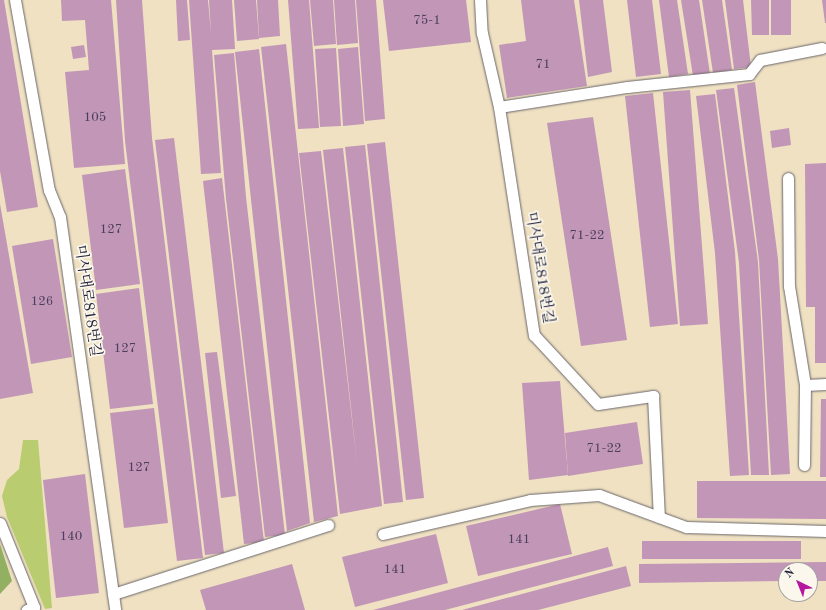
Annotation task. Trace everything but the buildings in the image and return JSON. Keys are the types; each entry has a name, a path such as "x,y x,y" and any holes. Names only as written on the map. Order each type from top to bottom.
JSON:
{"lane":[{"name":"미사대로818번길","path":"15,0 48,190 60,217 115,610"},
{"name":"미사대로818번길","path":"480,0 482,34 499,107 534,335 598,404 653,396 659,517"},
{"path":"499,107 627,87 749,74 760,60 822,48"},
{"path":"788,178 789,286 805,385 804,465"},
{"path":"805,385 826,384"},
{"path":"383,534 530,500 599,494 686,527 826,530"},
{"path":"0,523 32,609"},
{"path":"113,594 328,525"}],"green space":[{"path":"23,440 38,440 52,608 45,609 7,517 2,496 7,480 19,469"},
{"path":"0,544 12,581 0,594"}]}
